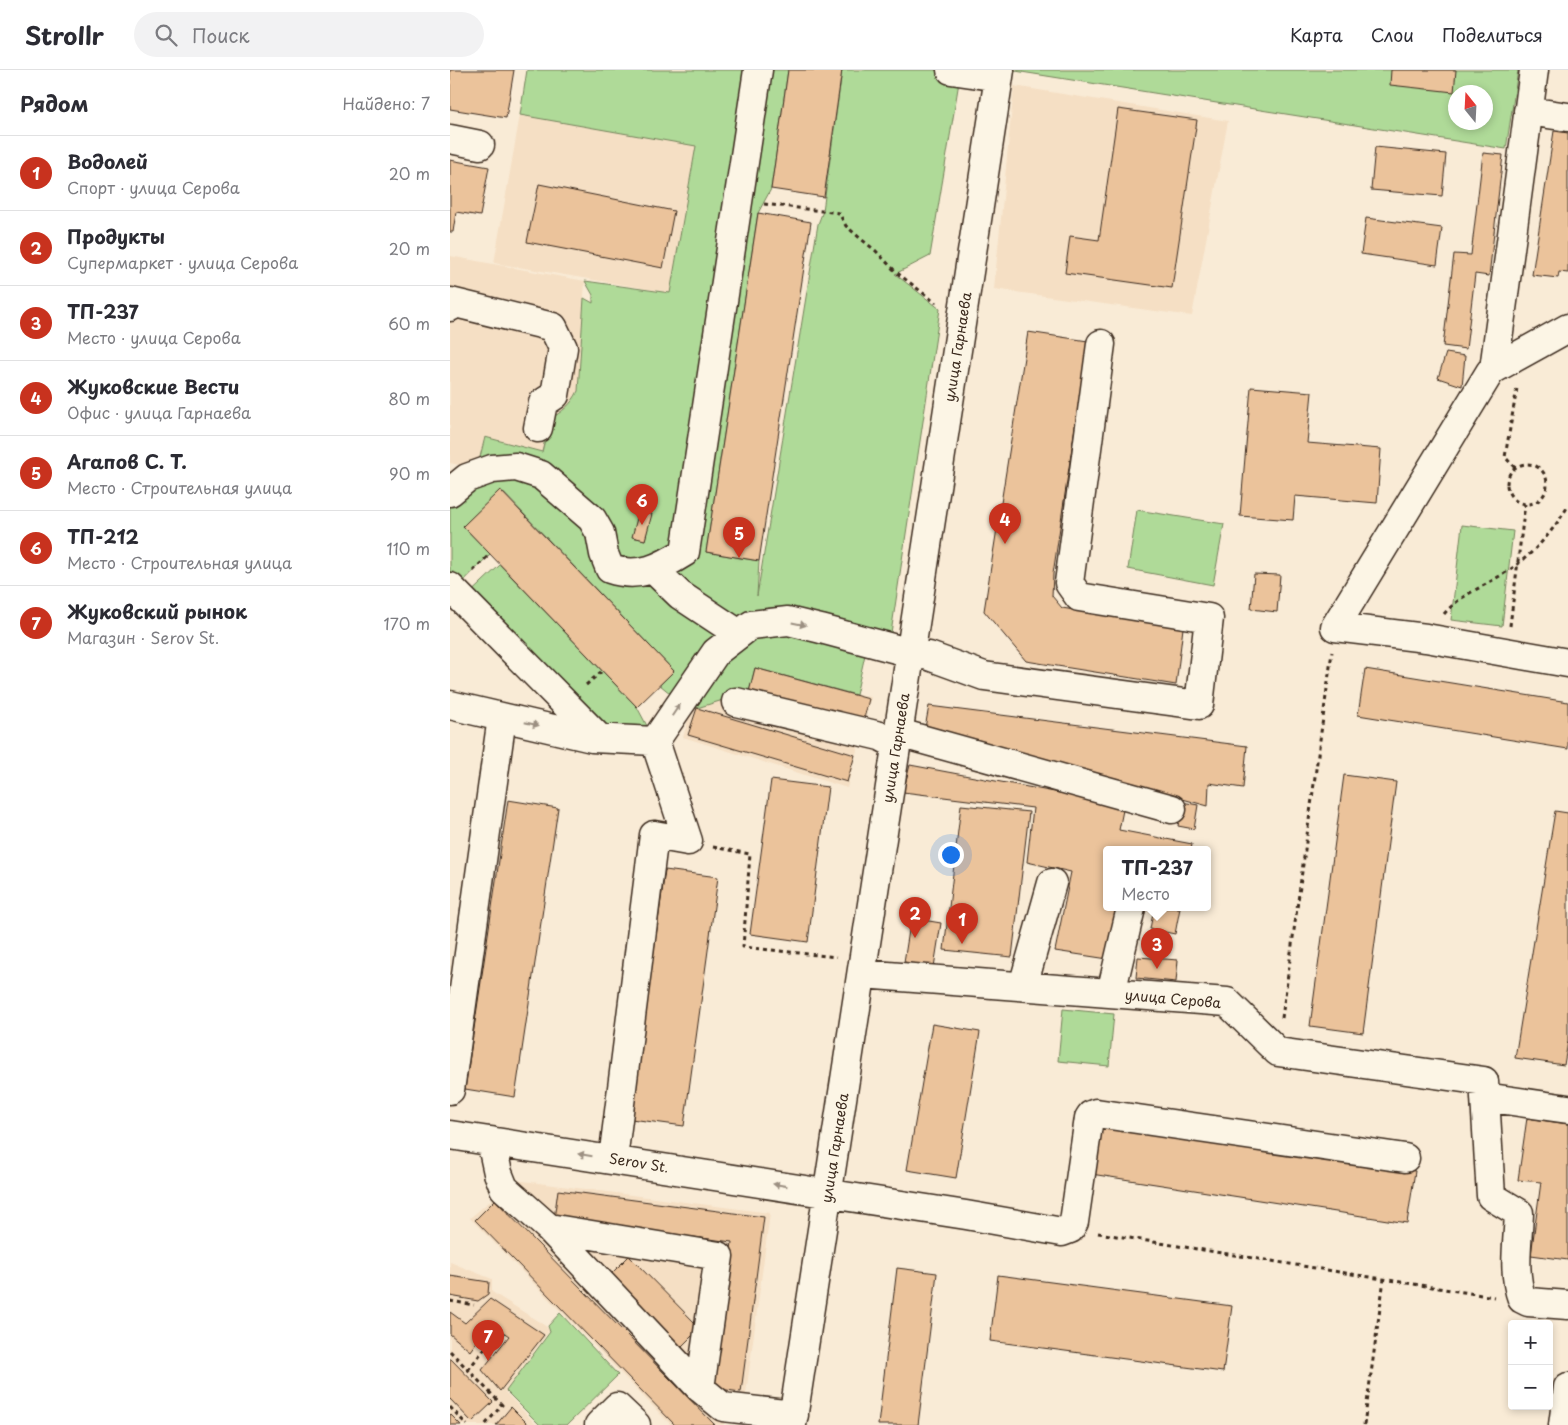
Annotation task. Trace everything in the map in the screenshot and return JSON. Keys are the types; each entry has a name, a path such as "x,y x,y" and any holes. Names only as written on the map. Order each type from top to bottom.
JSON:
{"street":[{"path":"450,492 467,478 492,469 516,467 541,474 592,519 600,533 604,554 610,568 623,573 643,572 664,565 685,552 758,70"},
{"path":"951,70 999,74"},
{"path":"1494,369 1534,70"},
{"name":"улица Гарнаева","path":"793,1420 999,74"},
{"path":"1528,111 1568,117"},
{"path":"450,139 480,145"},
{"path":"450,307 451,302 553,326 563,348 555,395 543,404 538,428"},
{"path":"1568,328 1490,372 1335,627 1426,638 1568,663"},
{"path":"655,741 716,652 751,625 788,622 822,628 911,653 929,656 984,676 1199,704 1209,618 1079,597 1069,583 1101,344"},
{"path":"653,569 680,596 739,634"},
{"path":"451,591 599,738"},
{"path":"736,702 898,739 1172,809"},
{"path":"450,705 599,738 655,741"},
{"path":"450,1090 502,717"},
{"path":"613,1159 654,835 688,841 655,741"},
{"path":"1023,986 1052,883"},
{"path":"1111,993 1130,911"},
{"name":"улица Серова","path":"862,974 1227,1002 1278,1052"},
{"path":"1278,1052 1484,1081 1491,1196 1519,1213 1517,1269 1518,1287 1522,1299 1528,1302 1568,1305"},
{"path":"1485,1097 1568,1109"},
{"path":"1070,1229 1074,1222 1089,1118 1096,1113 1405,1158"},
{"name":"Serov St.","path":"450,1135 613,1159 1062,1232 1070,1229"},
{"path":"491,1141 498,1173 504,1188 548,1228 700,1388 723,1407 793,1420"},
{"path":"548,1228 719,1256 700,1388"},
{"path":"1563,1425 1568,1387"},
{"path":"599,1425 618,1408 636,1425"}],"path":[{"path":"738,200 839,213 846,226 876,251 896,272 943,309"},
{"path":"1515,468 1505,457 1523,353"},
{"path":"1523,465 1537,467 1545,478 1545,492 1542,497 1531,504 1518,503 1509,493 1507,479 1515,468 1523,465"},
{"path":"1507,652 1525,504"},
{"path":"1426,638 1453,604 1470,592 1498,578 1518,565 1537,547 1568,506"},
{"path":"1278,1052 1335,627"},
{"path":"688,841 750,854 743,947 836,957"},
{"path":"1070,1229 1528,1302"},
{"path":"1364,1425 1384,1279"},
{"path":"450,1301 474,1305"},
{"path":"468,1370 496,1334"},
{"path":"450,1351 502,1405 485,1425"},
{"path":"450,1407 467,1425"}],"shaded area":[{"path":"1014,86 1228,121 1192,316 994,289"},
{"path":"520,115 696,145 670,293 494,263"},
{"path":"450,256 585,281 578,391 572,404 550,419 543,452 485,437 477,469 450,463"},
{"path":"752,665 856,695 871,697 847,788 683,737 693,704"},
{"path":"515,1180 770,1213 745,1401 723,1425 671,1425 470,1218"},
{"path":"450,1262 492,1279 492,1292 547,1327 549,1331 505,1392 537,1425 450,1425"}],"green space":[{"path":"527,70 788,70 771,189 758,213 706,552 759,561 757,596 818,224 823,211 842,70 961,70 930,256 895,274 940,309 891,633 871,628 856,695 755,668 749,692 697,708 693,704 681,702 660,685 674,671 501,490 463,526 490,554 454,591 450,587 450,492 477,469 485,437 542,452 550,419 566,407 578,391 584,298 593,303 593,295 585,281 670,293 696,146 520,115","holes":["639,511 651,514 645,540 633,537"]},
{"path":"1009,70 1518,70 1506,149"},
{"path":"1137,510 1224,524 1213,585 1128,569"},
{"path":"1462,525 1513,531 1502,626 1451,620"},
{"path":"500,565 637,707 655,741 599,738 463,600"},
{"path":"1063,1009 1114,1014 1109,1066 1058,1061"},
{"path":"560,1313 618,1375 567,1425 540,1425 506,1391 550,1332 548,1326"}],"building":[{"path":"450,70 514,70 506,118 450,109"},
{"path":"788,70 842,70 824,197 771,189"},
{"path":"1391,70 1456,70 1455,85 1448,85 1448,91 1390,85"},
{"path":"1118,109 1197,120 1172,288 1065,273 1070,236 1099,240"},
{"path":"1554,131 1568,133 1568,273 1559,272 1558,278 1532,275"},
{"path":"1375,147 1446,154 1442,196 1371,190"},
{"path":"1483,153 1503,155 1489,276 1475,274 1466,349 1443,346 1454,254 1471,255"},
{"path":"450,160 489,167 480,216 456,212 453,232 450,232"},
{"path":"539,184 674,211 663,268 527,242"},
{"path":"758,213 811,222 759,561 706,552"},
{"path":"1366,218 1442,228 1437,265 1361,254"},
{"path":"1028,332 1088,341 1053,574 1052,596 1062,608 1183,628 1176,685 1026,661 984,611"},
{"path":"1446,353 1465,356 1462,386 1438,378"},
{"path":"1251,387 1312,392 1307,443 1381,449 1377,503 1295,496 1293,520 1240,516"},
{"path":"500,490 674,671 637,707 463,526"},
{"path":"639,511 652,514 645,540 632,537"},
{"path":"1254,574 1280,575 1277,612 1251,609"},
{"path":"755,668 869,699 863,722 749,692"},
{"path":"1365,669 1568,702 1568,749 1358,715"},
{"path":"929,706 1247,746 1243,788 1209,783 1208,806 925,728"},
{"path":"697,708 855,755 847,782 688,735"},
{"path":"910,765 1124,805 1119,830 1192,844 1192,846 1103,846 1103,911 1118,911 1108,959 1055,951 1071,872 1027,862 1033,808 903,792"},
{"path":"1344,775 1396,782 1363,1033 1310,1026"},
{"path":"771,780 828,787 808,942 750,934"},
{"path":"508,800 558,808 515,1097 465,1089"},
{"path":"1182,802 1198,805 1194,829 1178,826"},
{"path":"961,805 1029,812 1012,957 944,950"},
{"path":"1555,811 1568,813 1568,1041 1564,1065 1515,1058"},
{"path":"665,870 718,877 684,1126 631,1119"},
{"path":"1153,911 1179,911 1175,934 1150,929"},
{"path":"911,918 941,923 934,967 904,962"},
{"path":"1138,957 1178,960 1176,982 1136,978"},
{"path":"932,1024 980,1032 956,1178 907,1170"},
{"path":"1527,1118 1568,1124 1568,1260 1531,1255 1541,1182 1518,1180"},
{"path":"1099,1122 1415,1171 1407,1223 1091,1174"},
{"path":"558,1190 764,1217 741,1392 712,1388 732,1242 554,1219"},
{"path":"495,1200 715,1425 675,1425 475,1220"},
{"path":"629,1256 700,1328 681,1347 610,1275"},
{"path":"897,1268 937,1273 918,1425 878,1425"},
{"path":"998,1275 1232,1306 1223,1372 990,1341"},
{"path":"450,1276 489,1282 488,1294 478,1301 450,1296"},
{"path":"490,1299 544,1335 500,1391 482,1370 509,1336 490,1323 470,1351 450,1334 450,1312 465,1323"},
{"path":"450,1358 493,1402 472,1422 450,1399"},
{"path":"511,1407 529,1425 496,1425"},
{"path":"450,1414 461,1425 450,1425"}],"place":[{"name":"ТП-212","path":"642,525"},
{"name":"Жуковские Вести","path":"1005,544"},
{"name":"Агапов С. Т.","path":"739,558"},
{"name":"Продукты","path":"915,938"},
{"name":"Водолей","path":"962,944"},
{"name":"ТП-237","path":"1157,969"},
{"name":"Жуковский рынок","path":"488,1361"}]}
